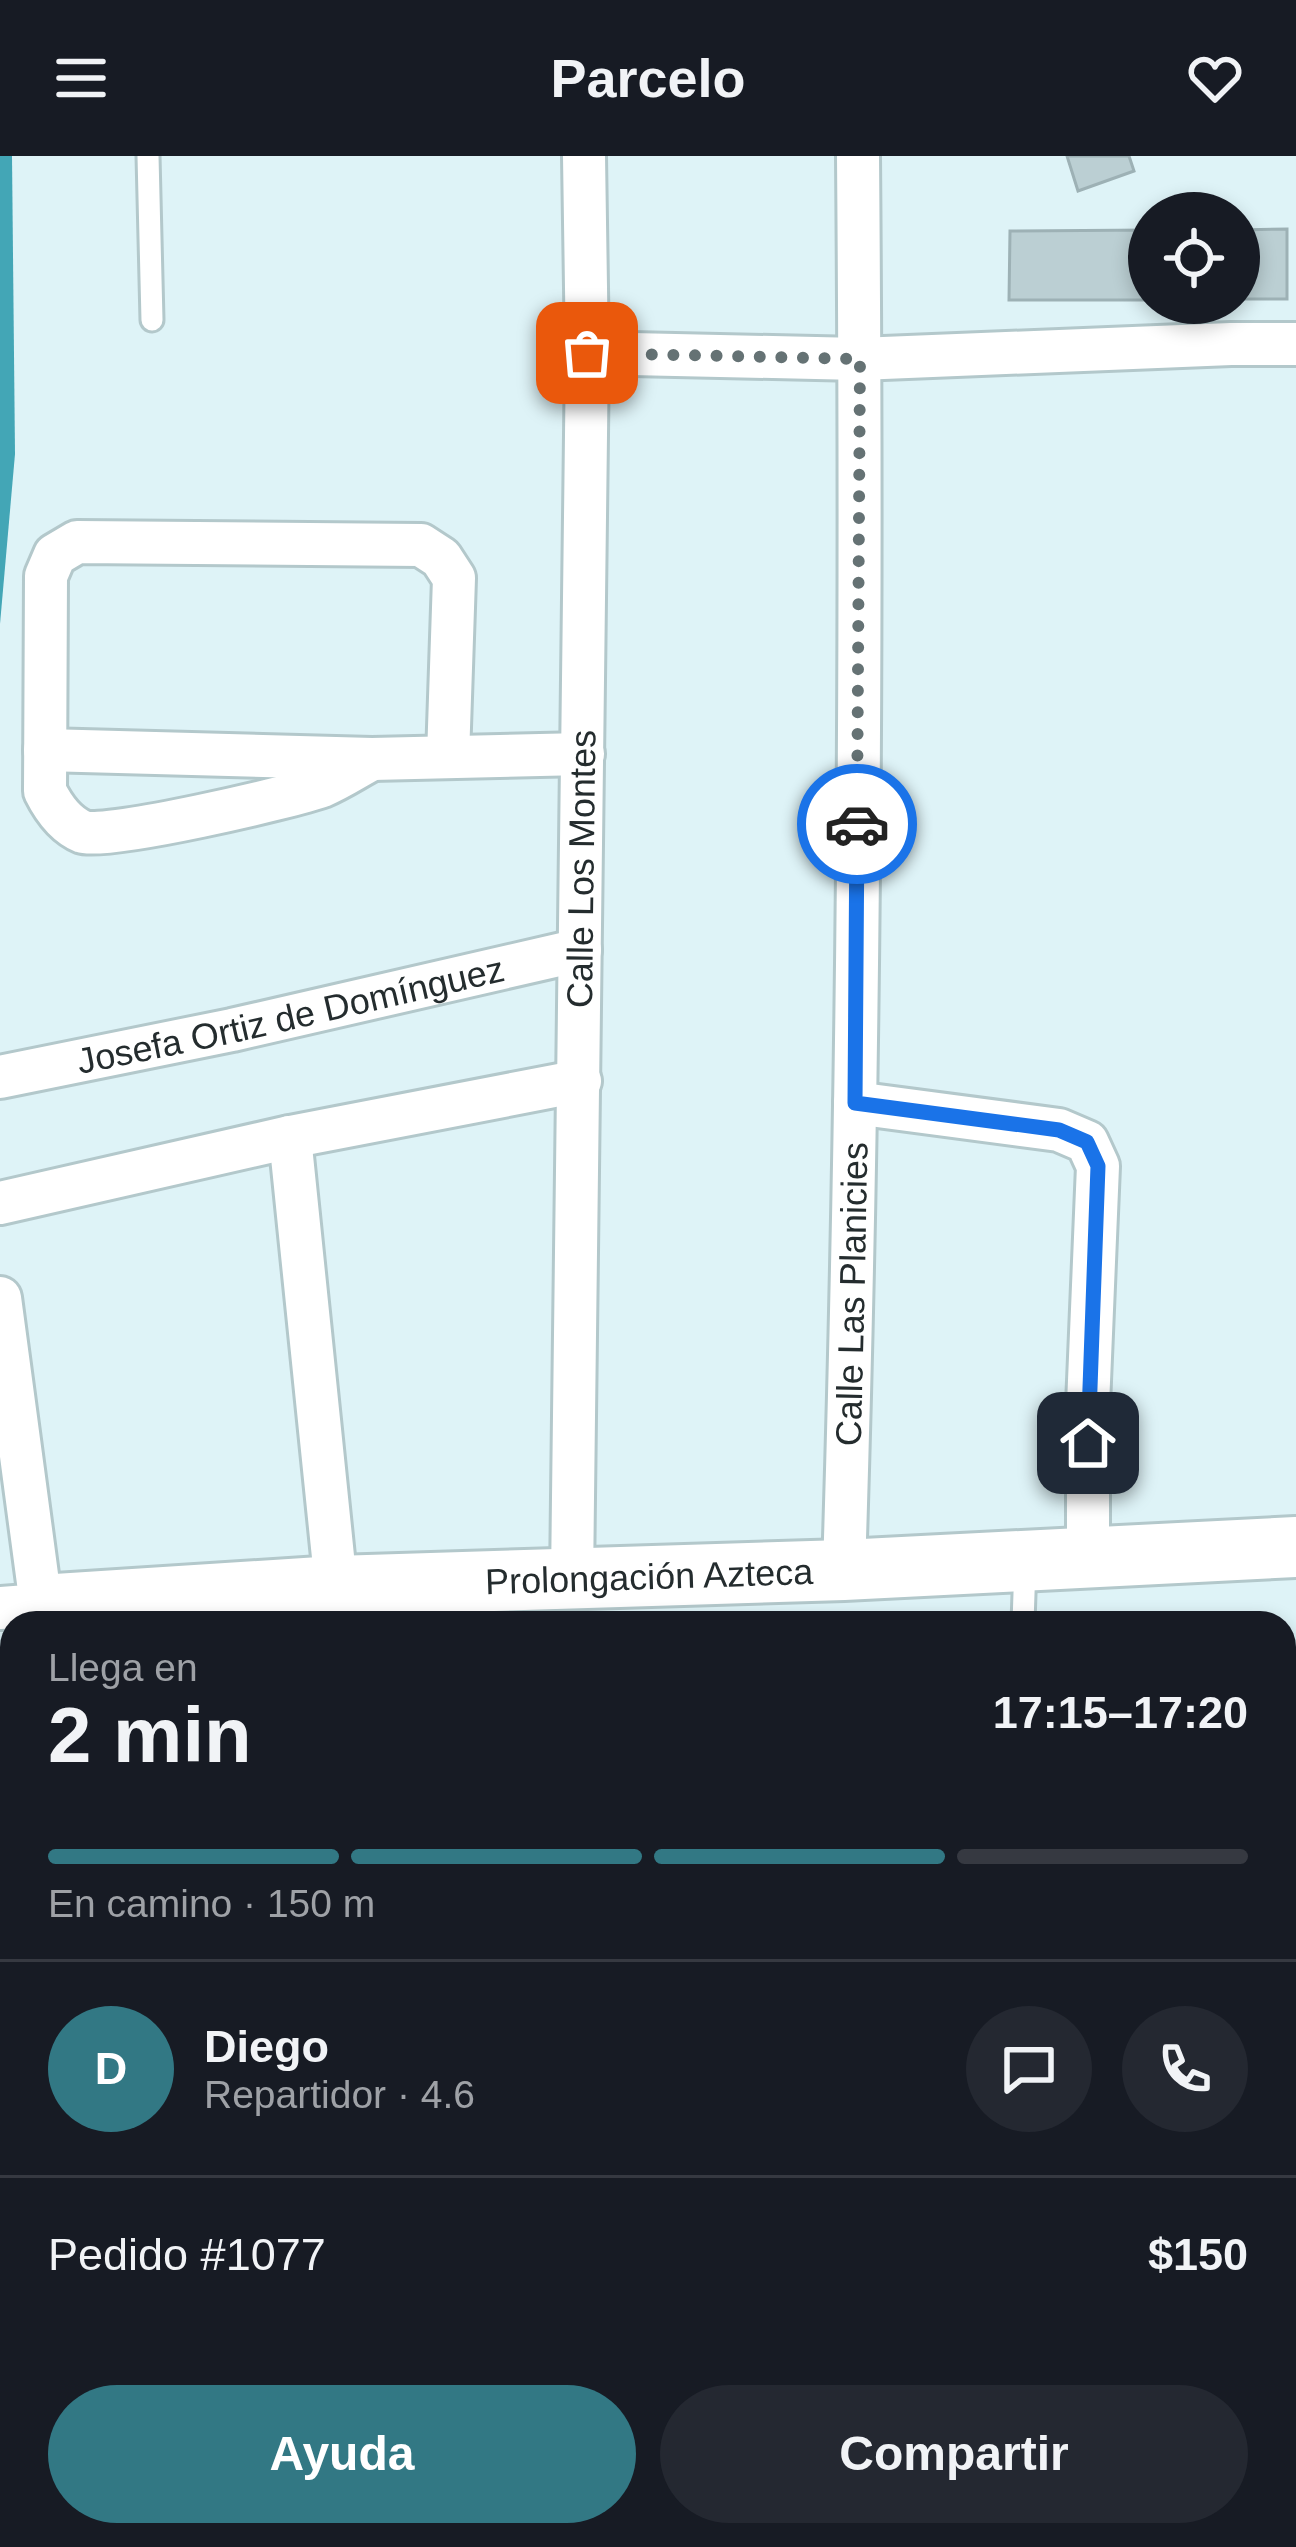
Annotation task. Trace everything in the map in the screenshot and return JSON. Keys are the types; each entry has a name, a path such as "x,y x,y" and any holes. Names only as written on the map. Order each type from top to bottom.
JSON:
{"street":[{"name":"Calle Los Montes","path":"572,1580 587,353 584,156"},
{"name":"Calle Las Planicies","path":"844,1570 855,1103 858,156"},
{"path":"587,353 860,359 1296,344"},
{"path":"372,760 316,788 104,834 83,832 64,819 45,791 46,577 55,555 77,542 421,545 441,558 454,578 448,757"},
{"path":"45,750 372,760 583,754"},
{"path":"125,830 130,754"},
{"name":"Josefa Ortiz de Domínguez","path":"0,1077 232,1030 580,950"},
{"path":"0,1203 290,1137 580,1082"},
{"path":"855,1103 1059,1130 1087,1142 1098,1166 1088,1405 1088,1558"},
{"path":"290,1137 336,1586"},
{"path":"0,1298 28,1611"},
{"name":"Prolongación Azteca","path":"40,1611 336,1586 470,1601 572,1580 1296,1547"}],"lane":[{"path":"148,156 152,320"},
{"path":"1024,1611 1026,1561"}],"water":[{"path":"0,156 12,156 15,454 0,624"}],"building":[{"path":"1067,156 1129,156 1134,171 1078,191"},
{"path":"1287,229 1287,299 1260,299 1260,230"},
{"path":"1128,230 1128,300 1009,300 1010,231"}],"way so far":[{"path":"587,353 860,359 857,824"}],"route":[{"path":"857,824 855,1103 1059,1130 1087,1142 1098,1166 1088,1443"}]}
